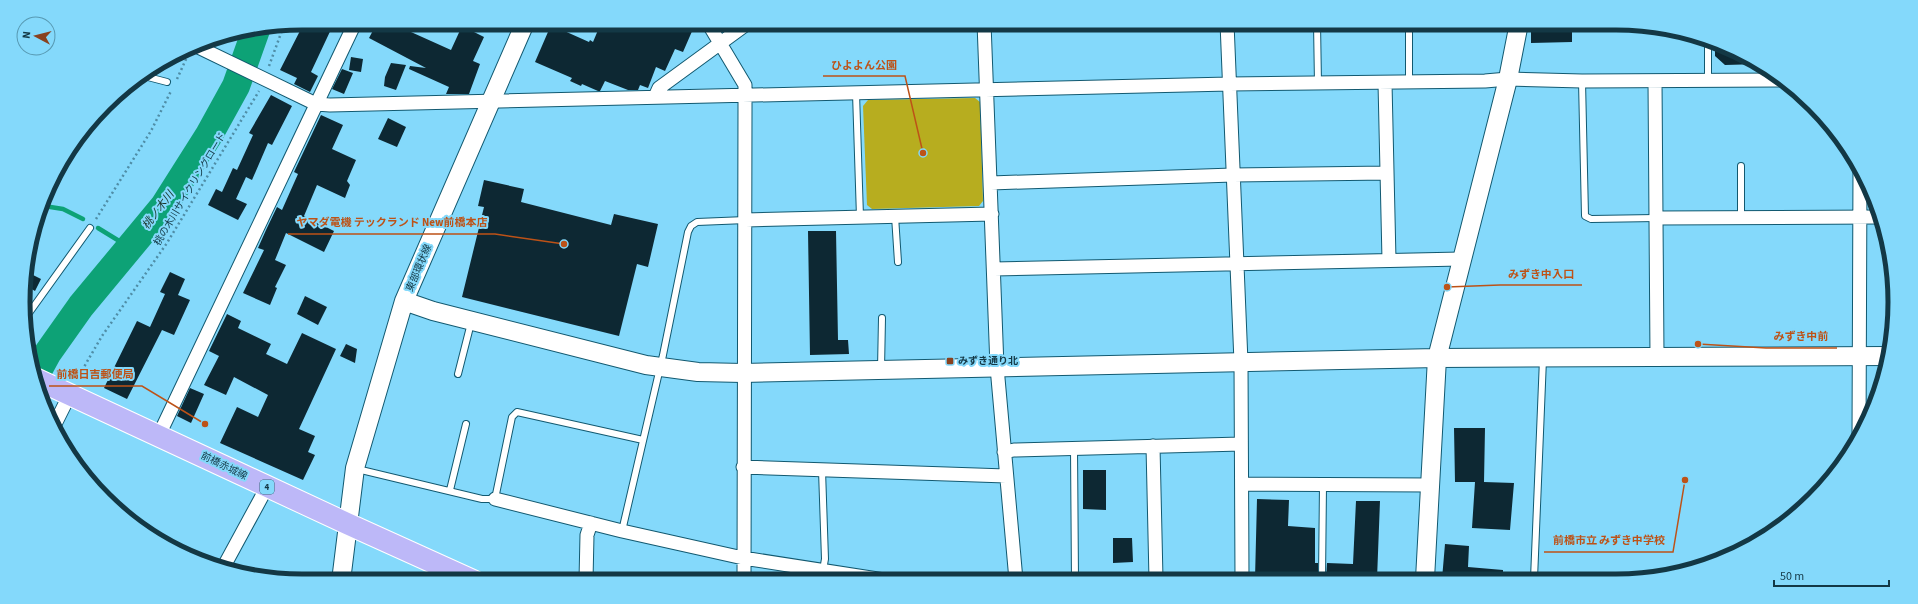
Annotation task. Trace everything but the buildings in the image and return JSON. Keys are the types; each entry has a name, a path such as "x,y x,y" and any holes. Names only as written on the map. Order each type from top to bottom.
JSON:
{"main road":[{"name":"4","path":"42,382 65,392"},
{"name":"前橋赤城線","path":"65,392 459,574"}],"street":[{"path":"159,435 352,30"},
{"name":"東部環状線","path":"342,574 355,468 404,301 522,30"},
{"path":"713,30 746,85 746,220 743,373 744,574"},
{"path":"655,97 659,88 739,30"},
{"path":"984,30 988,91 997,367 1016,574"},
{"path":"1227,30 1241,362 1242,574"},
{"path":"1425,574 1437,358 1508,79 1518,30"},
{"path":"199,51 316,104 988,91 1230,84 1410,83 1508,79 1582,81 1773,80"},
{"path":"1655,81 1656,356"},
{"path":"1385,83 1389,260"},
{"path":"991,183 1233,175 1387,173"},
{"path":"1859,424 1860,181"},
{"path":"746,220 992,214"},
{"path":"1656,218 1875,217"},
{"path":"994,269 1461,259"},
{"path":"404,301 419,307 471,321 661,367 698,372 743,373 1437,358 1883,356"},
{"path":"57,419 65,392"},
{"path":"1004,452 1241,444"},
{"path":"1153,446 1156,574"},
{"path":"743,467 1006,476"},
{"path":"1242,484 1431,485"},
{"path":"226,563 267,486"},
{"path":"495,499 622,531 743,558 847,574"},
{"path":"586,574 588,535 591,523"}],"lane":[{"path":"1317,30 1318,84"},
{"path":"1409,30 1410,83"},
{"path":"1708,46 1708,81"},
{"path":"149,77 167,82"},
{"path":"1582,81 1585,216 1591,218 1656,218"},
{"path":"856,93 860,217"},
{"path":"1741,166 1741,218"},
{"path":"896,216 898,262"},
{"path":"622,531 661,367 688,232 691,226 697,222 746,220"},
{"path":"30,311 90,228"},
{"path":"881,370 882,318"},
{"path":"458,374 471,321"},
{"path":"1534,574 1543,357"},
{"path":"355,468 482,499 495,499 512,417 517,412 643,440"},
{"path":"450,490 466,424"},
{"path":"1074,449 1075,574"},
{"path":"822,470 825,559 823,570"},
{"path":"1322,574 1324,485"}],"path":[{"name":"桃の木川サイクリングロード","path":"65,392 81,371 102,336 167,243 258,91 261,79 281,31"},
{"path":"176,82 190,55"},
{"path":"90,228 151,131 173,88"}],"shaded area":[{"path":"975,98 980,102 983,201 979,206 872,209 867,205 863,106 868,100"}],"waterway":[{"name":"桃ノ木川","path":"38,370 47,354 81,306 164,206 209,135 236,86 254,34"},
{"path":"47,207 63,209 83,219"},
{"path":"98,228 129,247"}],"place":[{"name":"ひよよん公園","path":"923,153"},
{"name":"ヤマダ電機 テックランド New前橋本店","path":"564,244"},
{"name":"みずき中入口","path":"1447,287"},
{"name":"みずき中前","path":"1698,344"},
{"name":"みずき通り北","path":"950,361"},
{"name":"前橋日吉郵便局","path":"205,424"},
{"name":"前橋市立 みずき中学校","path":"1685,480"}]}
